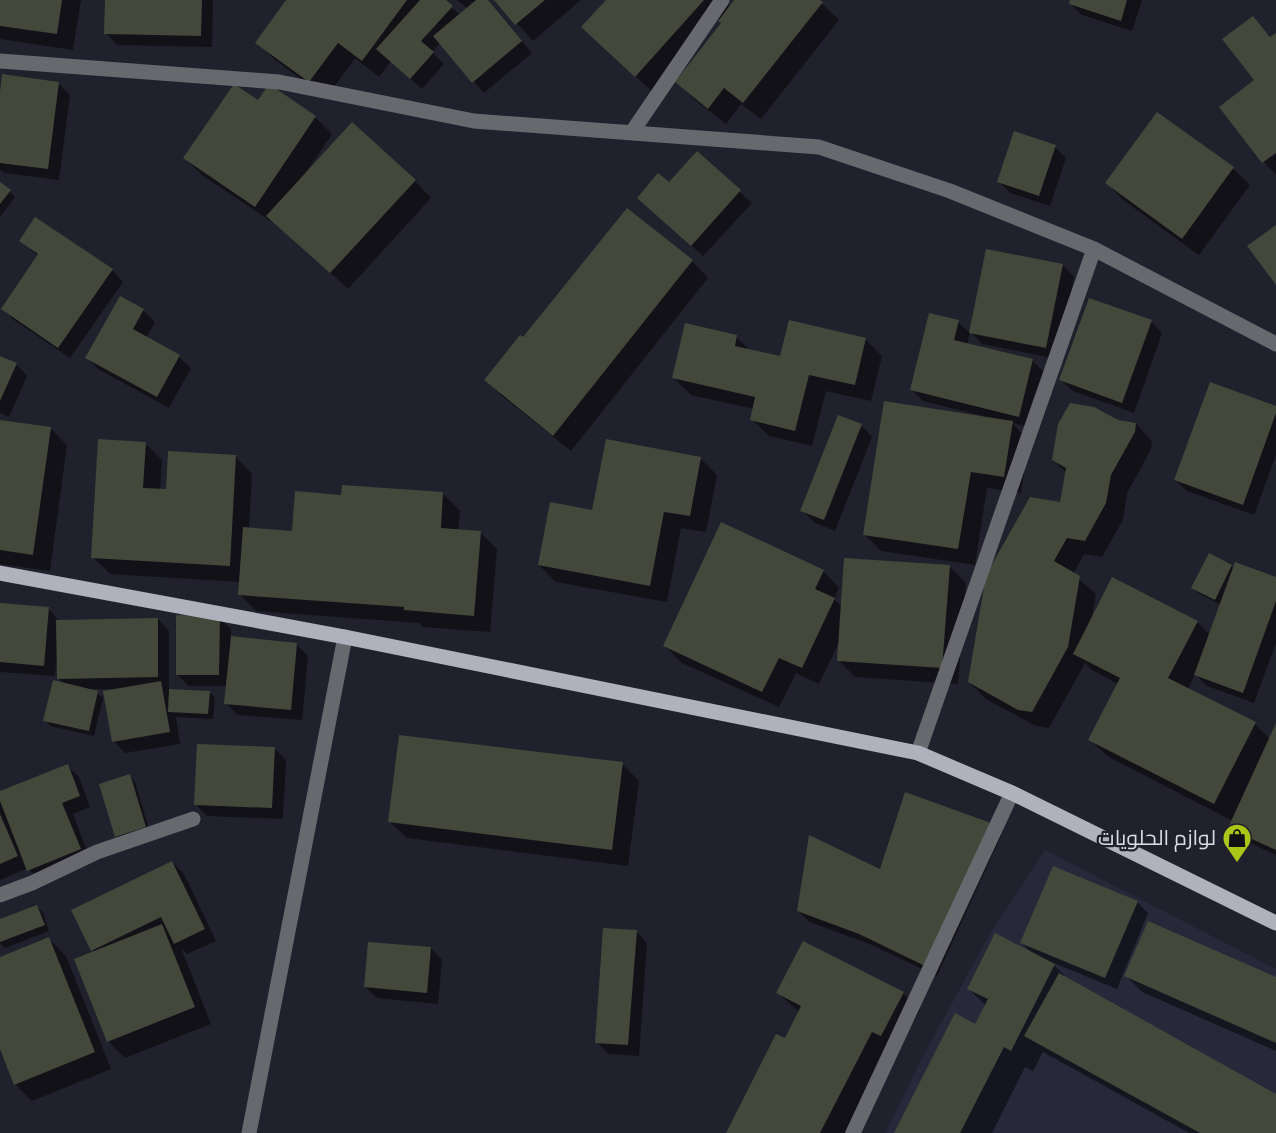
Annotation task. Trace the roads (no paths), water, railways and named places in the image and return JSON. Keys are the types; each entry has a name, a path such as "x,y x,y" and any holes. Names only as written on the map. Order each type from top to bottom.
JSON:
{"main road":[{"path":"0,573 345,637 918,753 1012,793 1276,923"}],"street":[{"path":"632,132 722,0"},
{"path":"0,61 279,82 474,121 819,147 950,191 1094,249 1276,344"},
{"path":"918,753 1094,249"},
{"path":"249,1133 345,637"},
{"path":"853,1133 1012,793"},
{"path":"0,895 32,884 97,852 194,819"}],"place":[{"name":"لوازم الحلويات","path":"1237,864"}]}
